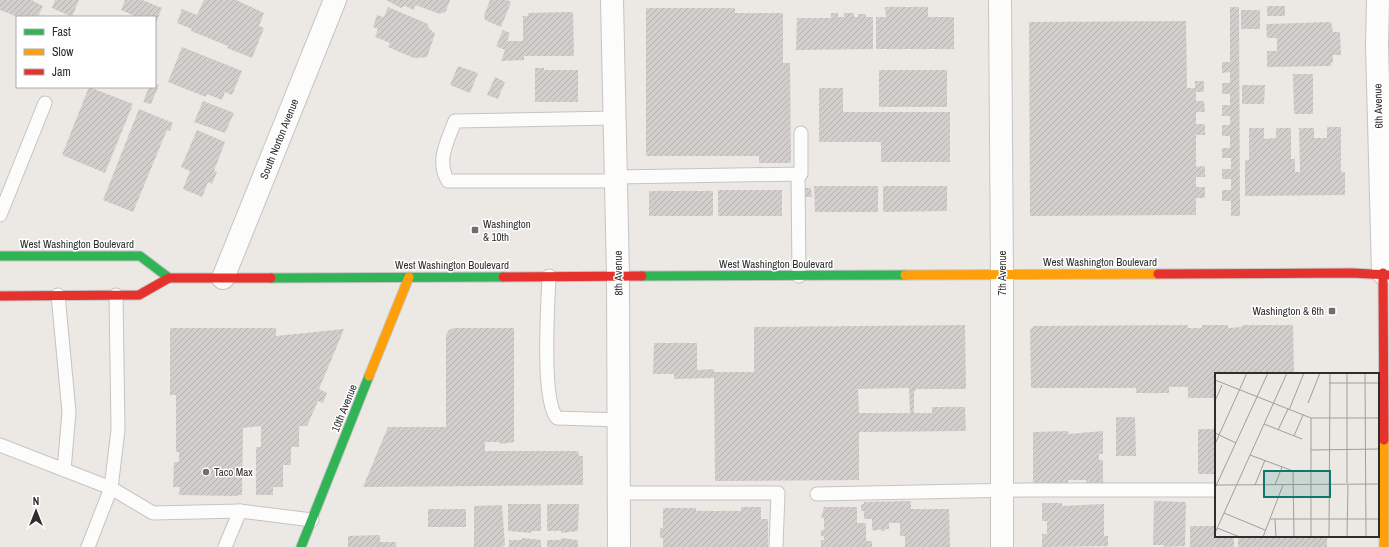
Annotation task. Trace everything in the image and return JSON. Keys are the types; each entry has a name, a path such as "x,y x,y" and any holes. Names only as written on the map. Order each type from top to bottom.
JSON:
{"main road":[{"name":"West Washington Boulevard","path":"0,256 140,256 170,278"},
{"name":"West Washington Boulevard","path":"0,296 139,295 170,278 1387,273"},
{"name":"6th Avenue","path":"1384,547 1383,489 1387,273"},
{"name":"10th Avenue","path":"301,547 409,277"}],"street":[{"name":"South Norton Avenue","path":"223,278 335,0"},
{"name":"8th Avenue","path":"612,0 618,276 619,547"},
{"name":"7th Avenue","path":"1000,0 1002,547"},
{"name":"6th Avenue","path":"1378,0 1384,95 1387,273"}],"lane":[{"path":"0,215 45,103"},
{"path":"615,118 455,121 442,151 442,172 448,181 541,181 801,174 801,133"},
{"path":"798,174 799,276"},
{"path":"549,276 548,385 552,413 557,418 619,420"},
{"path":"88,547 110,488 118,430 116,295"},
{"path":"58,296 69,412 64,470"},
{"path":"0,445 110,488 153,513 240,511 312,520"},
{"path":"817,494 1002,490 1215,490"},
{"path":"619,493 778,493 776,547"},
{"path":"225,547 240,511"}],"building":[{"path":"0,0 33,0 43,6 38,16 16,16 0,10"},
{"path":"55,0 79,0 72,16 52,8"},
{"path":"125,0 142,0 162,8 156,23 156,16 135,16 121,10"},
{"path":"204,0 236,0 264,13 259,26 264,28 252,58 227,48 228,46 191,31 192,29 177,23 182,9 197,15"},
{"path":"386,0 450,0 446,11 440,14 415,5 414,10 405,6 401,8"},
{"path":"490,0 507,0 511,2 501,27 485,20 484,16"},
{"path":"1267,6 1285,6 1285,16 1267,16"},
{"path":"388,7 428,24 428,27 435,34 427,57 414,58 388,47 390,43 375,37 378,29 373,27 377,15 384,17"},
{"path":"885,7 928,7 928,17 954,17 954,49 876,49 876,17 886,17"},
{"path":"1230,7 1239,7 1240,216 1231,216 1231,201 1222,201 1222,190 1231,190 1231,179 1222,179 1222,169 1231,169 1231,158 1222,158 1222,148 1230,148 1230,136 1222,136 1222,125 1230,125 1230,116 1222,116 1222,105 1230,105 1230,94 1222,94 1222,83 1230,83 1230,72 1222,73 1222,62 1230,62"},
{"path":"646,8 735,8 735,13 783,13 783,63 790,63 791,163 759,163 759,156 646,156"},
{"path":"1241,10 1260,10 1260,29 1241,29"},
{"path":"573,12 574,56 524,56 524,60 501,61 505,50 496,46 503,30 510,33 507,41 523,41 523,16 528,16 528,13"},
{"path":"831,13 838,13 838,17 844,17 844,13 854,13 854,17 858,17 858,14 866,14 866,17 873,17 873,49 796,50 797,18 831,18"},
{"path":"1186,21 1187,88 1195,88 1195,81 1204,81 1204,92 1196,92 1196,101 1204,101 1205,112 1196,112 1196,124 1205,124 1205,135 1196,135 1196,167 1205,166 1205,177 1196,177 1196,187 1205,187 1205,198 1196,198 1196,215 1030,216 1029,22"},
{"path":"1331,22 1333,32 1340,32 1341,55 1333,55 1333,63 1331,63 1331,66 1267,67 1267,51 1277,51 1277,38 1267,38 1266,24"},
{"path":"182,47 242,71 232,95 225,92 222,100 207,94 206,97 168,82"},
{"path":"458,66 478,73 470,93 450,85"},
{"path":"535,68 544,68 544,70 578,70 578,102 535,102"},
{"path":"879,70 947,70 947,107 879,107"},
{"path":"1293,74 1313,74 1313,114 1294,114"},
{"path":"495,77 505,82 498,99 487,95"},
{"path":"156,84 159,85 151,104 143,102 149,88 156,88"},
{"path":"1242,85 1265,85 1264,104 1242,104"},
{"path":"89,88 133,104 105,173 62,155"},
{"path":"819,88 843,88 843,112 950,112 950,162 881,162 881,142 819,142"},
{"path":"203,101 234,113 225,133 194,122"},
{"path":"139,109 173,123 170,131 167,130 133,212 103,200"},
{"path":"1327,127 1341,127 1341,172 1345,172 1345,195 1245,196 1245,160 1249,160 1249,128 1264,128 1264,139 1276,138 1276,128 1291,128 1291,159 1295,159 1295,172 1300,172 1299,128 1314,128 1314,138 1327,138"},
{"path":"197,130 225,142 214,171 217,172 212,184 208,182 202,197 183,189 190,171 181,167"},
{"path":"814,186 878,186 878,212 815,212"},
{"path":"883,186 947,186 947,211 883,212"},
{"path":"803,188 811,188 812,197 803,197"},
{"path":"718,190 782,190 782,216 718,216"},
{"path":"649,191 713,191 713,216 649,216"},
{"path":"965,325 966,389 916,389 916,391 914,391 914,413 932,413 932,407 965,407 966,431 859,432 859,480 715,481 714,378 674,379 674,374 653,374 654,343 697,343 697,370 714,369 714,372 754,372 754,327","holes":["909,388 910,413 859,413 858,389"]},
{"path":"1188,325 1188,328 1202,328 1202,325 1228,325 1228,328 1242,327 1242,325 1293,325 1294,373 1215,373 1215,398 1188,398 1188,387 1169,387 1169,393 1136,393 1136,388 1031,388 1030,330 1034,326"},
{"path":"170,328 276,328 276,336 344,329 319,389 327,393 323,403 318,401 307,426 299,426 299,447 291,447 291,465 283,465 283,487 273,487 273,495 256,495 256,447 261,447 261,426 243,428 242,495 179,495 180,487 173,487 174,462 179,462 179,452 176,452 176,395 170,395"},
{"path":"454,328 514,328 514,442 501,444 499,442 485,442 485,451 578,451 579,456 583,456 583,485 363,487 388,427 446,427 446,335 449,330"},
{"path":"1116,417 1135,417 1136,456 1116,456"},
{"path":"1198,429 1215,429 1215,474 1198,474"},
{"path":"1068,431 1068,434 1103,431 1103,454 1099,454 1099,460 1103,460 1103,483 1086,483 1086,480 1068,480 1068,483 1033,483 1033,432"},
{"path":"911,501 911,509 949,509 950,547 905,547 905,536 900,536 900,523 889,523 889,529 885,529 885,531 881,531 881,529 874,531 872,529 872,519 864,519 864,511 861,511 861,505 864,504 864,502"},
{"path":"1154,501 1186,502 1185,546 1164,547 1164,545 1153,545"},
{"path":"1042,503 1062,503 1062,506 1104,504 1104,536 1108,536 1108,546 1042,547 1042,534 1047,534 1047,521 1042,521"},
{"path":"508,504 541,504 541,531 531,531 531,533 508,531"},
{"path":"547,504 579,504 578,531 561,533 561,531 547,531"},
{"path":"502,505 505,545 502,547 474,547 474,506"},
{"path":"741,507 761,507 761,519 768,519 768,547 663,547 663,538 660,538 660,528 663,528 663,508 696,508 696,511 741,511"},
{"path":"824,507 857,507 857,523 866,523 866,541 872,541 872,547 821,547 821,540 824,540 824,536 821,536 821,530 824,530 824,518 821,518"},
{"path":"428,509 466,509 466,527 428,527"},
{"path":"1190,526 1215,526 1215,537 1234,537 1234,547 1190,547"},
{"path":"380,535 380,542 396,542 396,547 348,547 348,536"},
{"path":"1238,537 1327,537 1327,547 1238,547"},
{"path":"522,538 541,540 541,547 509,547 509,540 522,540"},
{"path":"561,538 578,540 578,547 547,547 547,540 561,540"}],"traffic: fast":[{"path":"0,256 140,256 169,278"},
{"path":"642,276 905,275"},
{"path":"271,278 503,277"},
{"path":"301,547 369,376"}],"traffic: slow":[{"path":"905,275 1158,274"},
{"path":"369,376 409,277"},
{"path":"1384,440 1384,547"}],"traffic: jam":[{"path":"1158,274 1352,273 1389,275"},
{"path":"1383,273 1384,440"},
{"path":"503,277 642,276"},
{"path":"0,296 139,295 169,278 271,278"}],"place":[{"name":"Washington & 10th","path":"475,230"},
{"name":"Washington & 6th","path":"1332,311"},
{"name":"Taco Max","path":"206,472"}]}
